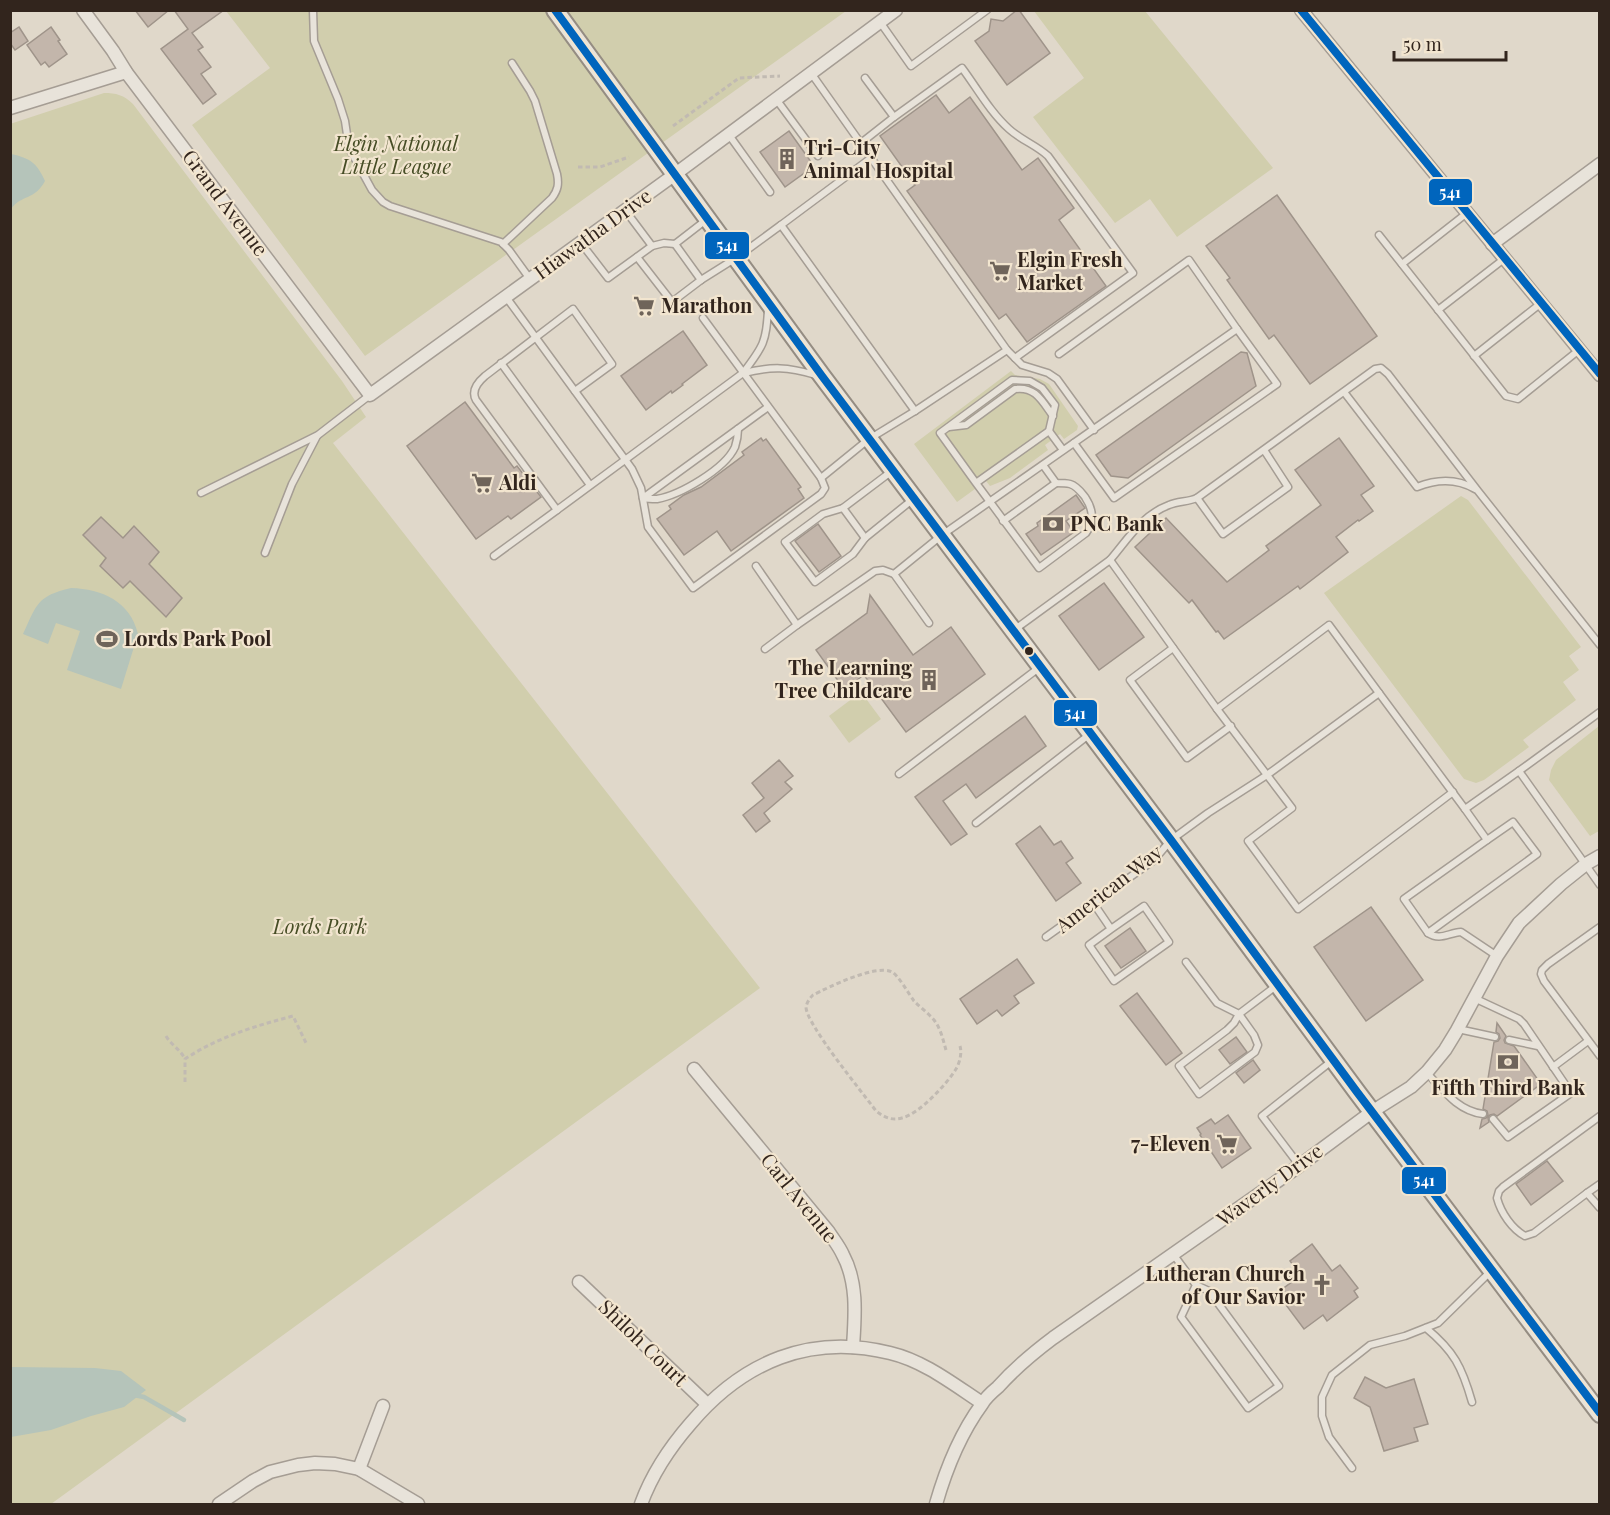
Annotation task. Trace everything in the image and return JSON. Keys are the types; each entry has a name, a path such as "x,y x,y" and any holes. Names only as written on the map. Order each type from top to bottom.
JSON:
{"main road":[{"path":"555,10 768,304 1599,1414"}],"street":[{"name":"Grand Avenue","path":"83,10 126,72 370,394"},
{"name":"Hiawatha Drive","path":"370,394 674,175 896,10"},
{"path":"1301,10 1599,375"},
{"path":"10,108 126,72"},
{"path":"1492,244 1599,164"},
{"name":"Waverly Drive","path":"936,1504 956,1448 982,1403 1012,1371 1031,1354 1299,1166 1373,1111 1404,1093 1427,1072 1445,1050 1497,956 1519,923 1586,864 1599,856"},
{"name":"Carl Avenue","path":"694,1069 828,1231 844,1255 855,1297 853,1347"},
{"name":"Shiloh Court","path":"579,1282 707,1404"},
{"path":"641,1504 661,1462 680,1435 707,1404 755,1368 796,1352 821,1348 853,1347 890,1353 929,1368 982,1403"},
{"path":"358,1469 383,1406"},
{"path":"219,1504 270,1472 283,1467 325,1463 358,1469 418,1504"}],"lane":[{"path":"313,10 314,40 338,99 345,121 349,148 376,195 390,206 503,244 530,279"},
{"path":"880,22 911,66 987,10"},
{"path":"503,244 552,198 558,183 535,101 512,63"},
{"path":"861,143 962,68 1004,124 1048,156 1133,273 1015,358"},
{"path":"811,73 1007,350 1025,367 1057,379 1094,430"},
{"path":"865,78 894,117"},
{"path":"776,99 818,156"},
{"path":"728,134 770,192"},
{"path":"637,257 672,302 701,279 736,258 871,158"},
{"path":"625,210 652,246"},
{"path":"1402,264 1467,213"},
{"path":"581,242 608,278 652,246 664,243 675,244 707,220"},
{"path":"781,225 915,411"},
{"path":"1379,235 1506,396 1518,399 1579,350"},
{"path":"675,244 701,279"},
{"path":"1438,310 1504,259"},
{"path":"1059,354 1189,260 1277,384 1114,498 1074,443"},
{"path":"506,297 640,483 648,527 693,588 821,494 825,488 821,478 703,318"},
{"path":"494,556 743,373 764,342 768,304"},
{"path":"1474,356 1540,304"},
{"path":"557,510 474,397 474,389 481,379 573,309 612,364 575,391"},
{"path":"894,574 942,535 1237,329"},
{"path":"821,478 869,439 1007,350"},
{"path":"501,363 590,485"},
{"path":"743,373 779,367 822,376"},
{"path":"1014,630 1110,560 1135,528 1155,513 1173,503 1197,498 1379,368 1384,370 1599,645"},
{"path":"976,483 1049,431 1055,405 1042,388 1030,381 1012,380 940,433 976,483 1038,568 1086,533 1090,526 1092,513 1090,505 1079,490 1068,483 1056,483 1003,520"},
{"path":"1344,392 1417,487 1433,482 1451,481 1464,483 1478,491"},
{"name":"Hiawatha Drive","path":"201,493 318,435 370,394"},
{"path":"643,498 768,407"},
{"path":"643,498 657,499 688,488 723,463 733,450 738,437 738,429"},
{"path":"1049,431 1063,450"},
{"name":"Hiawatha Drive","path":"265,553 292,484 318,435"},
{"path":"1197,498 1223,534 1288,487 1264,450"},
{"path":"1043,465 1056,483"},
{"path":"893,471 843,508 823,514 785,542 815,582 853,554 865,538 914,498"},
{"path":"843,508 865,538"},
{"path":"1110,560 1217,709 1292,808 1248,841 1298,909 1453,792"},
{"path":"756,566 797,626"},
{"path":"765,649 875,571 883,570 894,574 928,623"},
{"path":"1217,709 1329,625 1487,840"},
{"path":"1173,648 1130,680 1187,758 1231,726"},
{"path":"899,774 1041,666"},
{"name":"American Way","path":"1046,937 1154,860 1171,840 1267,775 1379,693"},
{"path":"1466,809 1599,712"},
{"path":"976,823 1090,734"},
{"path":"1519,771 1599,885"},
{"path":"1428,933 1537,854 1513,822 1404,899 1428,933 1437,937 1461,932 1497,956"},
{"path":"1094,904 1111,929"},
{"path":"1144,906 1169,942 1114,981 1089,945 1111,929 1144,906"},
{"path":"1599,927 1548,964 1541,974 1599,1056"},
{"path":"1186,962 1217,1003 1239,1014 1257,1040 1258,1047 1256,1052 1199,1094 1179,1066 1227,1030 1239,1014 1279,984"},
{"path":"1474,999 1519,1019 1571,1093 1508,1137 1493,1119"},
{"path":"1458,1029 1495,1037"},
{"path":"1509,1040 1538,1046"},
{"path":"1553,1067 1588,1041"},
{"path":"1299,1166 1262,1116 1333,1059"},
{"path":"1427,1072 1461,1107 1483,1114"},
{"path":"1599,1116 1499,1191 1497,1198 1515,1229 1525,1236 1530,1236 1599,1184"},
{"path":"1587,1193 1599,1208"},
{"path":"1173,1254 1196,1285 1209,1291 1279,1386 1248,1408 1181,1317 1196,1285"},
{"path":"1352,1468 1329,1437 1322,1416 1322,1397 1332,1375 1370,1345 1405,1336 1438,1323 1492,1270"},
{"path":"1426,1328 1443,1342 1455,1358 1465,1378 1472,1402"}],"path":[{"path":"673,126 739,78 780,76"},
{"path":"578,168 600,167 629,157"},
{"path":"946,1050 934,1020 912,998 892,972 884,970 868,972 813,995 808,1000 806,1007 809,1020 876,1111 885,1118 903,1118 924,1105 957,1068 962,1050 960,1046"},
{"path":"185,1059 226,1036 293,1016 307,1045"},
{"path":"166,1036 182,1052 185,1059 184,1082"}],"green space":[{"name":"Elgin National Little League","path":"226,11 846,11 365,356 192,125 270,68"},
{"path":"1034,11 1145,11 1273,168 1177,237 1150,199 1115,223 1033,117 1084,78"},
{"name":"Lords Park","path":"104,93 120,95 133,104 342,381 366,417 333,443 760,988 51,1504 10,1504 10,124"},
{"path":"1011,371 1015,375 1040,379 1049,384 1078,426 1077,430 1064,439 1060,434 1045,445 1048,450 1010,478 990,486 986,481 957,502 914,444"},
{"path":"1461,496 1468,500 1581,647 1569,656 1579,670 1563,682 1576,700 1523,740 1529,747 1484,780 1476,783 1464,779 1324,593"},
{"path":"861,692 881,719 849,743 829,716"},
{"path":"1599,726 1599,831 1590,836 1549,780 1556,760"}],"shaded area":[{"path":"11,154 32,162 45,181 37,192 19,201 11,209"},
{"name":"Lords Park Pool","path":"71,588 93,591 113,599 129,613 134,623 138,634 121,689 67,670 80,631 56,623 48,644 23,634 35,608 45,598"},
{"path":"11,1367 95,1368 121,1371 146,1390 124,1407 51,1430 11,1437"}],"building":[{"path":"135,10 169,10 148,27"},
{"path":"174,10 224,10 192,33 203,47 198,50 211,67 201,74 216,94 203,104 161,49 188,29"},
{"path":"1017,10 1050,53 1007,85 975,41 989,31 991,19 1003,21"},
{"path":"19,27 28,41 15,50 10,43 10,33"},
{"path":"51,27 67,54 49,67 45,62 41,65 27,45"},
{"path":"936,95 949,113 970,97 1022,170 1038,158 1074,208 1059,220 1106,286 1027,342 1006,314 999,319 907,191 915,185 880,136"},
{"name":"Tri-City Animal Hospital","path":"789,131 814,166 785,187 760,152"},
{"path":"1277,195 1377,336 1310,384 1274,335 1269,339 1227,280 1230,278 1206,246"},
{"path":"683,331 707,365 683,385 646,410 621,376"},
{"path":"1241,352 1247,353 1256,386 1128,478 1111,476 1096,455"},
{"name":"Aldi","path":"465,402 514,468 517,466 541,497 511,519 508,516 476,539 407,446"},
{"path":"761,438 763,441 766,439 801,487 798,489 804,498 731,551 717,531 684,555 657,519 671,509 669,506 684,495 701,487 744,455 742,452"},
{"path":"1339,438 1374,486 1361,495 1373,511 1336,537 1348,552 1300,589 1298,586 1224,639 1192,600 1189,603 1135,547 1166,518 1227,582 1269,550 1266,546 1321,505 1295,470"},
{"name":"PNC Bank","path":"1076,495 1085,508 1066,521 1074,532 1041,555 1026,534 1038,526 1037,523"},
{"path":"101,517 123,538 134,526 159,552 149,564 182,598 166,617 130,581 123,588 100,566 106,558 83,535"},
{"path":"818,524 841,556 819,572 795,541"},
{"path":"1104,583 1144,637 1099,670 1059,616"},
{"path":"870,595 913,655 951,627 985,674 906,732 864,675 844,689 816,650 867,613"},
{"path":"1025,716 1046,746 976,798 966,784 943,801 967,834 951,845 915,797"},
{"path":"779,760 793,776 785,782 792,789 764,813 770,821 756,832 743,815 764,798 752,783"},
{"path":"1040,826 1054,845 1061,841 1073,858 1066,863 1081,883 1056,901 1016,844"},
{"path":"1371,907 1423,980 1366,1021 1314,947"},
{"path":"1130,928 1146,951 1121,968 1105,946"},
{"path":"1017,959 1034,983 1014,996 1019,1003 1002,1016 997,1010 977,1024 960,999"},
{"path":"1137,993 1182,1053 1166,1065 1120,1006"},
{"name":"Fifth Third Bank","path":"1497,1023 1506,1036 1505,1043 1514,1046 1541,1084 1497,1116 1490,1115 1489,1122 1480,1128 1482,1119 1488,1115 1483,1109 1494,1042 1500,1038 1496,1032"},
{"path":"1236,1037 1247,1052 1230,1064 1219,1050"},
{"path":"1253,1060 1260,1070 1244,1083 1236,1073"},
{"name":"7-Eleven","path":"1228,1115 1251,1148 1222,1168 1197,1128 1211,1119 1215,1124"},
{"path":"1547,1161 1563,1181 1531,1205 1516,1184"},
{"name":"Lutheran Church of Our Savior","path":"1312,1244 1332,1271 1340,1265 1358,1288 1354,1291 1358,1297 1327,1321 1323,1315 1304,1329 1277,1293 1293,1281 1288,1275 1296,1269 1290,1261"},
{"path":"1365,1377 1386,1388 1414,1379 1428,1424 1414,1428 1418,1441 1384,1451 1370,1407 1354,1398"}],"waterway":[{"path":"133,1395 144,1397 184,1420"}],"transit line":[{"name":"541","path":"555,10 822,376 1600,1413"},
{"name":"541","path":"1301,10 1600,374"}],"place":[{"name":"Tri-City Animal Hospital","path":"787,159"},
{"name":"Elgin Fresh Market","path":"1000,271"},
{"name":"Marathon","path":"644,306"},
{"name":"Aldi","path":"482,483"},
{"name":"PNC Bank","path":"1053,524"},
{"name":"Lords Park Pool","path":"107,639"},
{"name":"The Learning Tree Childcare","path":"929,680"},
{"name":"Fifth Third Bank","path":"1508,1062"},
{"name":"7-Eleven","path":"1227,1144"},
{"name":"Lutheran Church of Our Savior","path":"1322,1285"}]}
